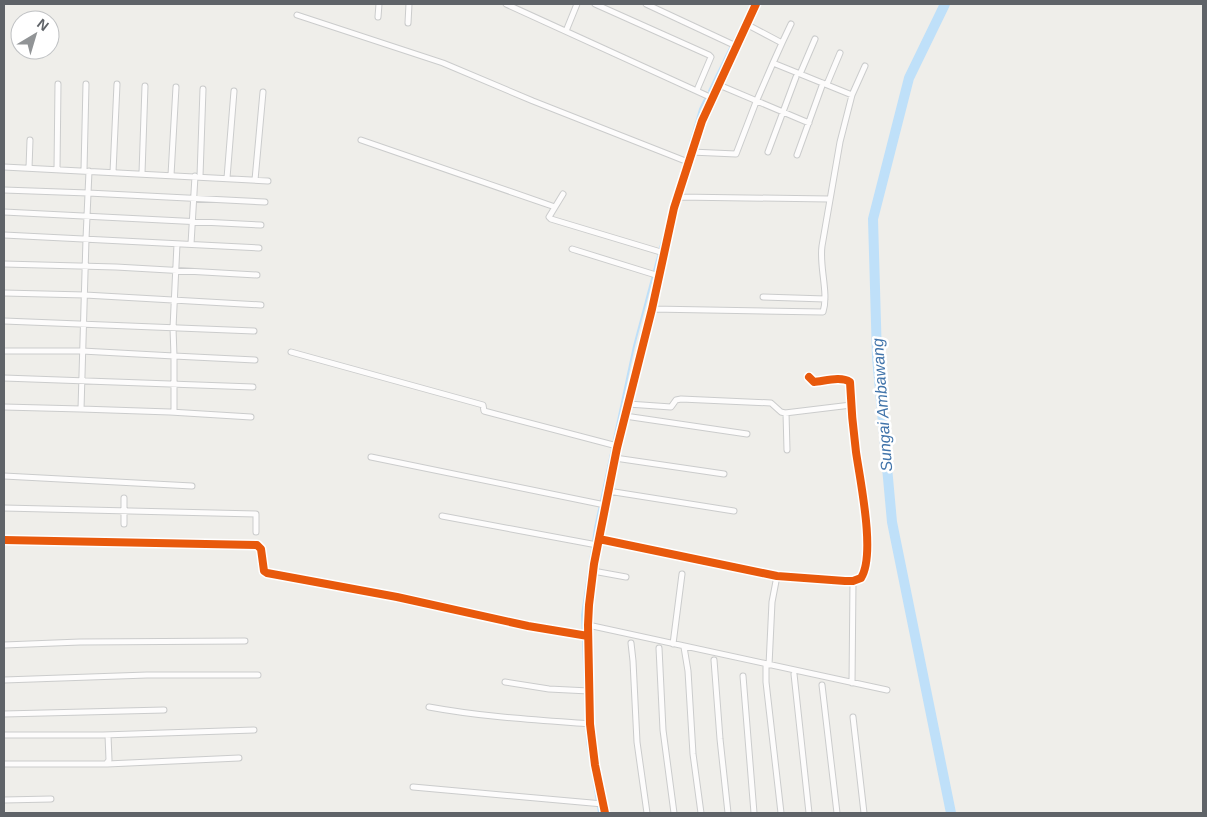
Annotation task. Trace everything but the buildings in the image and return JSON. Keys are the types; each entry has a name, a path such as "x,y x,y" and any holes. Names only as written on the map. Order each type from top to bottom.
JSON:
{"street":[{"path":"378,17 380,4"},
{"path":"408,23 410,4"},
{"path":"506,4 712,98"},
{"path":"566,31 577,4"},
{"path":"595,4 709,55 710,58 697,90"},
{"path":"646,4 736,46"},
{"path":"605,813 595,765 590,724 589,691 588,625 597,545 615,458 664,253 688,162 702,121 756,4"},
{"path":"297,15 443,63 533,101 688,162"},
{"path":"746,24 782,42"},
{"path":"691,152 736,154 790,24"},
{"path":"768,152 782,112 815,39"},
{"path":"797,155 825,84 840,52"},
{"path":"773,63 798,76 825,84 851,98"},
{"path":"652,308 823,312 825,299 821,254 829,199 851,98 865,66"},
{"path":"57,169 58,84"},
{"path":"81,409 88,193 86,84"},
{"path":"113,172 117,84"},
{"path":"718,85 809,123"},
{"path":"142,173 145,86"},
{"path":"171,175 176,86"},
{"path":"191,244 194,198 198,176 203,89"},
{"path":"227,178 234,91"},
{"path":"255,180 263,92"},
{"path":"29,168 30,140"},
{"path":"361,140 555,207"},
{"path":"4,167 268,181"},
{"path":"4,190 265,202"},
{"path":"563,194 549,217 551,220 664,253"},
{"path":"678,197 829,199"},
{"path":"4,212 261,225"},
{"path":"4,235 259,248"},
{"path":"174,412 173,328 177,244"},
{"path":"572,249 659,276"},
{"path":"4,264 85,266 257,276"},
{"path":"4,293 175,299 262,305"},
{"path":"763,297 825,299"},
{"path":"4,321 254,331"},
{"path":"4,351 82,351 255,360"},
{"path":"291,352 483,405 484,411 618,446"},
{"path":"599,539 777,576 853,581 861,578 866,570 867,534 850,405 850,382 838,379 814,382 808,377"},
{"path":"4,378 253,387"},
{"path":"628,404 671,407 676,400 681,399 771,403 781,412 786,413 850,405"},
{"path":"4,407 174,412 251,417"},
{"path":"786,413 786,450"},
{"path":"625,416 747,434"},
{"path":"371,457 605,505"},
{"path":"615,458 724,474"},
{"path":"4,476 192,486"},
{"path":"608,490 734,511"},
{"path":"124,498 124,524"},
{"path":"4,508 256,514 256,532"},
{"path":"442,516 597,545"},
{"path":"4,540 257,545 261,549 264,571 267,573 397,597 528,626 588,636"},
{"path":"593,571 626,577"},
{"path":"673,644 682,574"},
{"path":"777,576 772,602 766,682 781,813"},
{"path":"852,683 853,581"},
{"path":"588,625 887,690"},
{"path":"4,645 80,642 245,641"},
{"path":"631,643 637,742 647,813"},
{"path":"684,647 688,671 693,754 701,813"},
{"path":"659,648 663,730 674,813"},
{"path":"714,660 728,813"},
{"path":"794,674 809,813"},
{"path":"4,680 147,675 258,675"},
{"path":"743,676 754,813"},
{"path":"505,682 549,689 589,691"},
{"path":"822,685 836,813"},
{"path":"430,707 460,713 506,718 590,724"},
{"path":"4,714 164,710"},
{"path":"853,717 864,813"},
{"path":"4,735 108,735 254,730"},
{"path":"106,764 109,760 108,735"},
{"path":"4,764 106,764 239,758"},
{"path":"414,787 603,804"},
{"path":"4,800 51,799"}],"waterway":[{"path":"734,41 752,4"},
{"name":"Sungai Ambawang","path":"945,4 909,78 873,219 877,357 892,522 951,813"},
{"path":"709,91 730,48"},
{"path":"686,157 700,109 705,99"},
{"path":"660,248 684,165"},
{"path":"599,813 587,741 582,615 595,528 634,346 658,256"}],"cycle path":[{"path":"605,813 595,765 590,724 588,625 594,564 617,448 652,309 674,208 702,121 756,4"},
{"path":"599,539 777,576 845,581 861,578 867,553 866,517 856,452 850,382 838,379 814,382 809,377"},
{"path":"4,540 257,545 261,549 264,571 267,573 397,597 528,626 588,636"}]}
